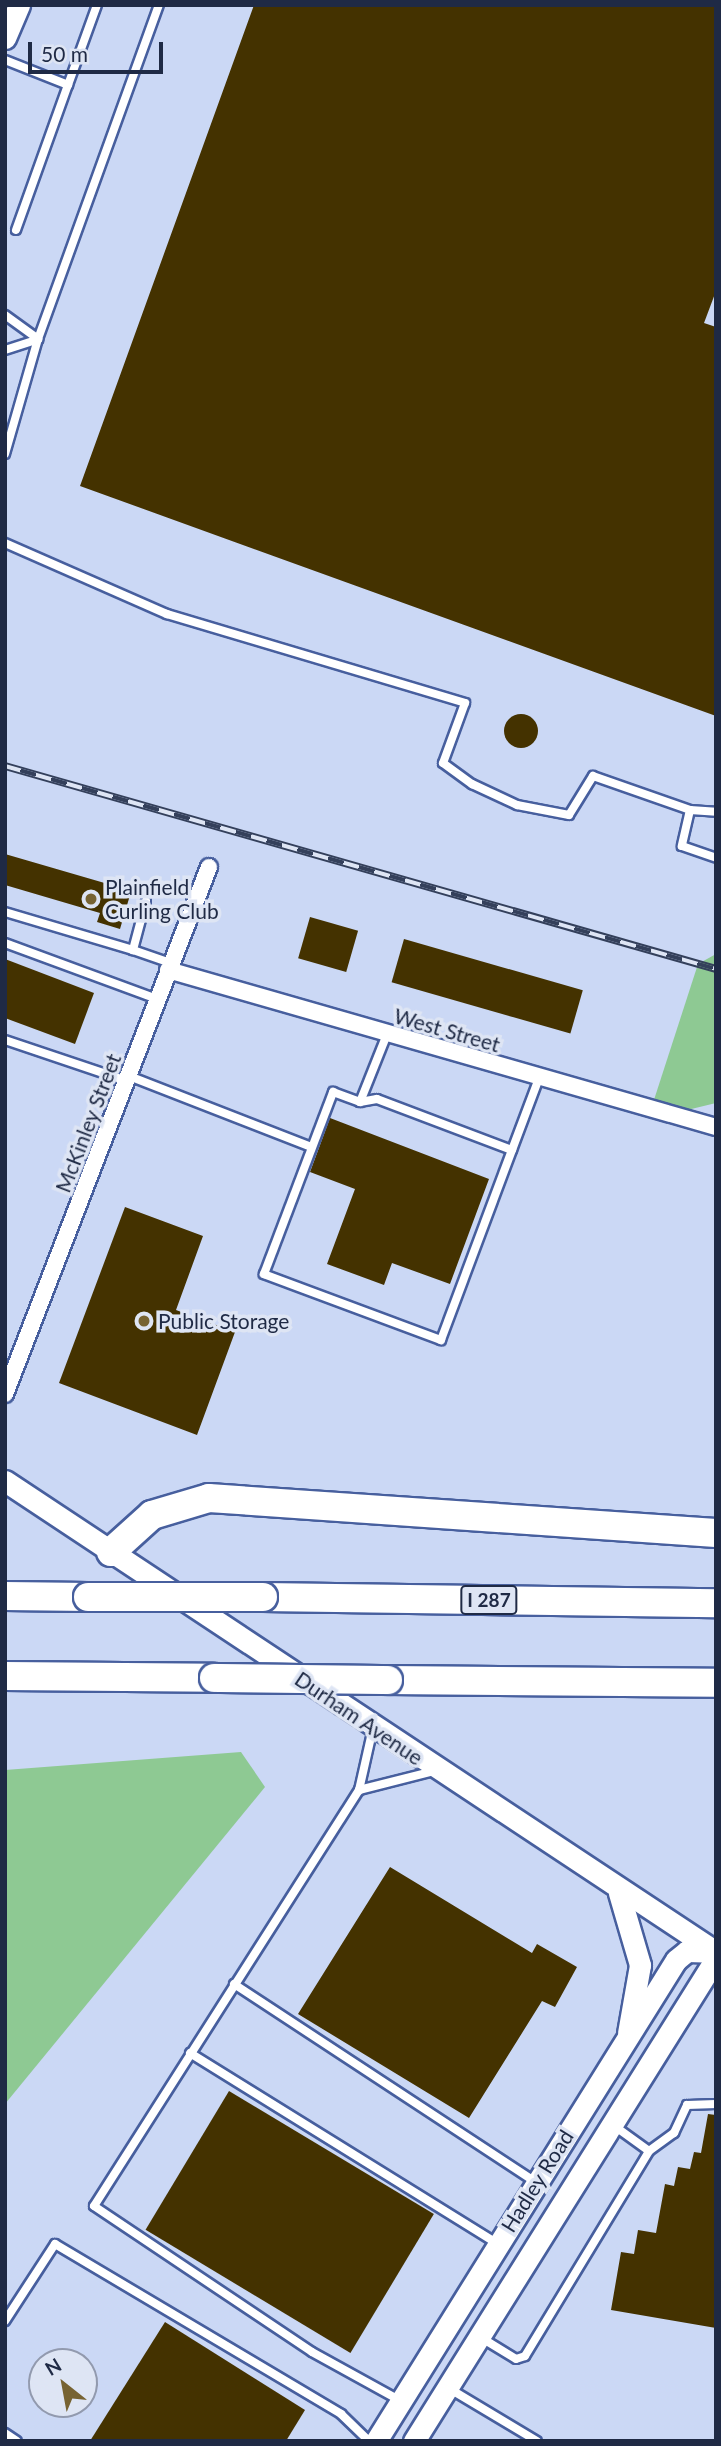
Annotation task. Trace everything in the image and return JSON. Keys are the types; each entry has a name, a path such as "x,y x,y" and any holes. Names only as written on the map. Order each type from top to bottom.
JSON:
{"highway":[{"path":"111,1552 152,1516 209,1498 716,1533"},
{"name":"I 287","path":"5,1596 716,1603"},
{"path":"5,1676 716,1683"}],"main road":[{"path":"5,38 19,5"},
{"name":"Durham Avenue","path":"5,1481 619,1893 716,1954"},
{"path":"619,1893 640,1965 627,2036"},
{"name":"Hadley Road","path":"376,2441 627,2036 648,2013 676,1960 687,1951 716,1954 613,2125 414,2441"}],"street":[{"name":"McKinley Street","path":"5,1394 209,866"},
{"name":"West Street","path":"169,966 387,1034 716,1127"}],"lane":[{"path":"16,230 97,5"},
{"path":"5,454 8,430 38,339 159,5"},
{"path":"5,60 68,85"},
{"path":"5,316 38,339"},
{"path":"5,350 38,339"},
{"path":"5,543 178,618 465,703 443,763 517,805 569,815 593,776 690,810 716,812"},
{"path":"690,810 681,846 716,858"},
{"path":"133,950 146,901"},
{"path":"5,912 133,950 169,966"},
{"path":"5,943 157,999"},
{"path":"360,1102 387,1034"},
{"path":"5,1041 128,1079 311,1147"},
{"path":"512,1150 377,1099 360,1102 333,1092 264,1274 441,1340 539,1078"},
{"path":"373,1728 359,1790 94,2206 312,2352 400,2401"},
{"path":"359,1790 436,1770"},
{"path":"234,1984 536,2182"},
{"path":"190,2053 498,2244"},
{"path":"479,2336 516,2359 525,2356 649,2151 674,2133 687,2105 716,2104"},
{"path":"613,2125 649,2151"},
{"path":"5,2321 55,2244 341,2414 369,2441"},
{"path":"447,2387 537,2441"},
{"path":"5,2433 17,2441"}],"green space":[{"path":"716,954 716,1103 679,1112 652,1106 698,964"},
{"path":"241,1752 265,1787 5,2104 5,1770"}],"building":[{"path":"254,5 716,5 716,291 704,323 716,327 716,716 80,486"},
{"path":"521,714 533,719 538,731 533,743 521,748 509,743 504,731 509,719"},
{"name":"Plainfield Curling Club","path":"5,854 108,884 110,878 133,885 120,929 97,922 100,913 5,885"},
{"path":"310,917 358,931 346,972 298,958"},
{"path":"404,939 583,990 570,1034 392,982"},
{"path":"5,959 94,993 75,1044 5,1018"},
{"path":"330,1118 489,1179 450,1284 392,1263 384,1285 327,1264 355,1189 310,1172"},
{"name":"Public Storage","path":"125,1207 203,1236 176,1310 235,1332 197,1435 59,1383"},
{"path":"390,1867 532,1953 537,1944 577,1967 555,2007 542,2001 469,2118 298,2014"},
{"path":"229,2091 434,2214 350,2353 146,2230"},
{"path":"708,2114 716,2115 716,2328 611,2310 621,2252 634,2254 638,2230 656,2233 665,2184 674,2186 678,2167 690,2169 694,2152 701,2153"},
{"path":"165,2322 305,2410 286,2441 90,2441"}],"railway":[{"path":"5,766 716,969"}],"place":[{"name":"Plainfield Curling Club","path":"91,899"},
{"name":"Public Storage","path":"144,1321"}]}
